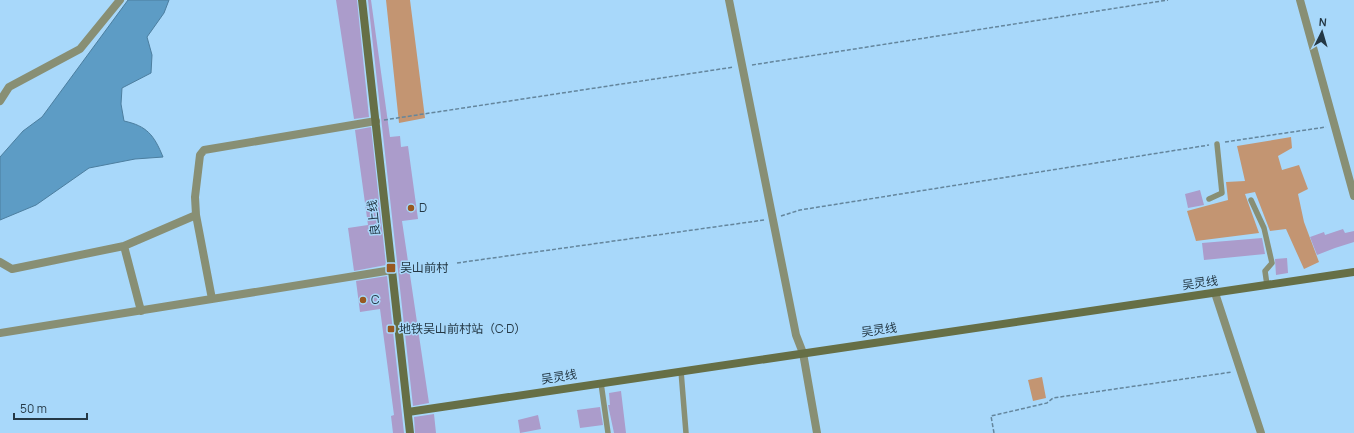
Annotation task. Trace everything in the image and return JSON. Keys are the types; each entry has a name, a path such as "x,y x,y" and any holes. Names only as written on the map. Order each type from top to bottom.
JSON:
{"street":[{"path":"0,101 9,87 80,49 120,0"},
{"name":"良上线","path":"362,0 410,433"},
{"path":"729,0 796,335 803,354 817,433"},
{"path":"1300,0 1354,196"},
{"path":"212,299 196,215 196,190 200,155 204,150 376,121"},
{"path":"0,262 12,268 124,246 196,215"},
{"path":"124,246 142,310"},
{"path":"0,333 392,270"},
{"name":"吴灵线","path":"408,412 1354,272"},
{"path":"1215,293 1261,433"}],"lane":[{"path":"1209,199 1222,193 1217,144"},
{"path":"1251,200 1264,228 1272,263 1265,271 1267,285"},
{"path":"681,371 686,433"},
{"path":"601,383 608,433"}],"path":[{"path":"376,121 1168,0"},
{"path":"457,263 772,219 800,210 1335,125"},
{"path":"994,433 991,416 1047,403 1053,398 1241,371"}],"shaded area":[{"path":"386,0 410,0 425,118 399,123"},
{"path":"1291,137 1292,148 1278,156 1282,170 1299,165 1308,189 1298,194 1304,222 1319,262 1304,269 1286,229 1270,231 1255,192 1245,194 1259,233 1196,241 1187,211 1228,200 1226,182 1245,181 1237,146"},
{"path":"1042,377 1046,398 1033,401 1028,380"}],"water":[{"path":"128,0 169,0 164,13 147,37 152,55 151,73 122,88 121,104 124,121 139,126 149,133 153,137 163,157 135,159 89,168 36,205 0,220 0,157 23,131 42,117"}],"building":[{"path":"336,0 357,0 369,117 354,119"},
{"path":"368,0 371,0 390,137 400,136 401,147 408,146 418,219 402,221 429,403 413,406"},
{"path":"371,127 386,265 354,271 348,228 368,225 355,130"},
{"path":"1200,190 1204,205 1188,208 1185,194"},
{"path":"1343,229 1345,233 1354,231 1354,242 1317,255 1310,237 1324,232 1325,235"},
{"path":"1262,238 1265,254 1204,260 1202,243"},
{"path":"1287,258 1288,273 1276,275 1275,259"},
{"path":"387,276 404,433 393,433 391,416 394,415 380,309 360,312 356,281"},
{"path":"621,391 626,433 614,433 608,405 610,405 609,393"},
{"path":"600,407 603,425 580,428 577,410"},
{"path":"434,414 436,433 415,433 414,417"},
{"path":"538,415 541,429 520,433 518,420"}],"place":[{"name":"D","path":"411,208"},
{"name":"吴山前村","path":"391,268"},
{"name":"C","path":"363,300"},
{"name":"地铁吴山前村站（C·D）","path":"391,329"}]}
